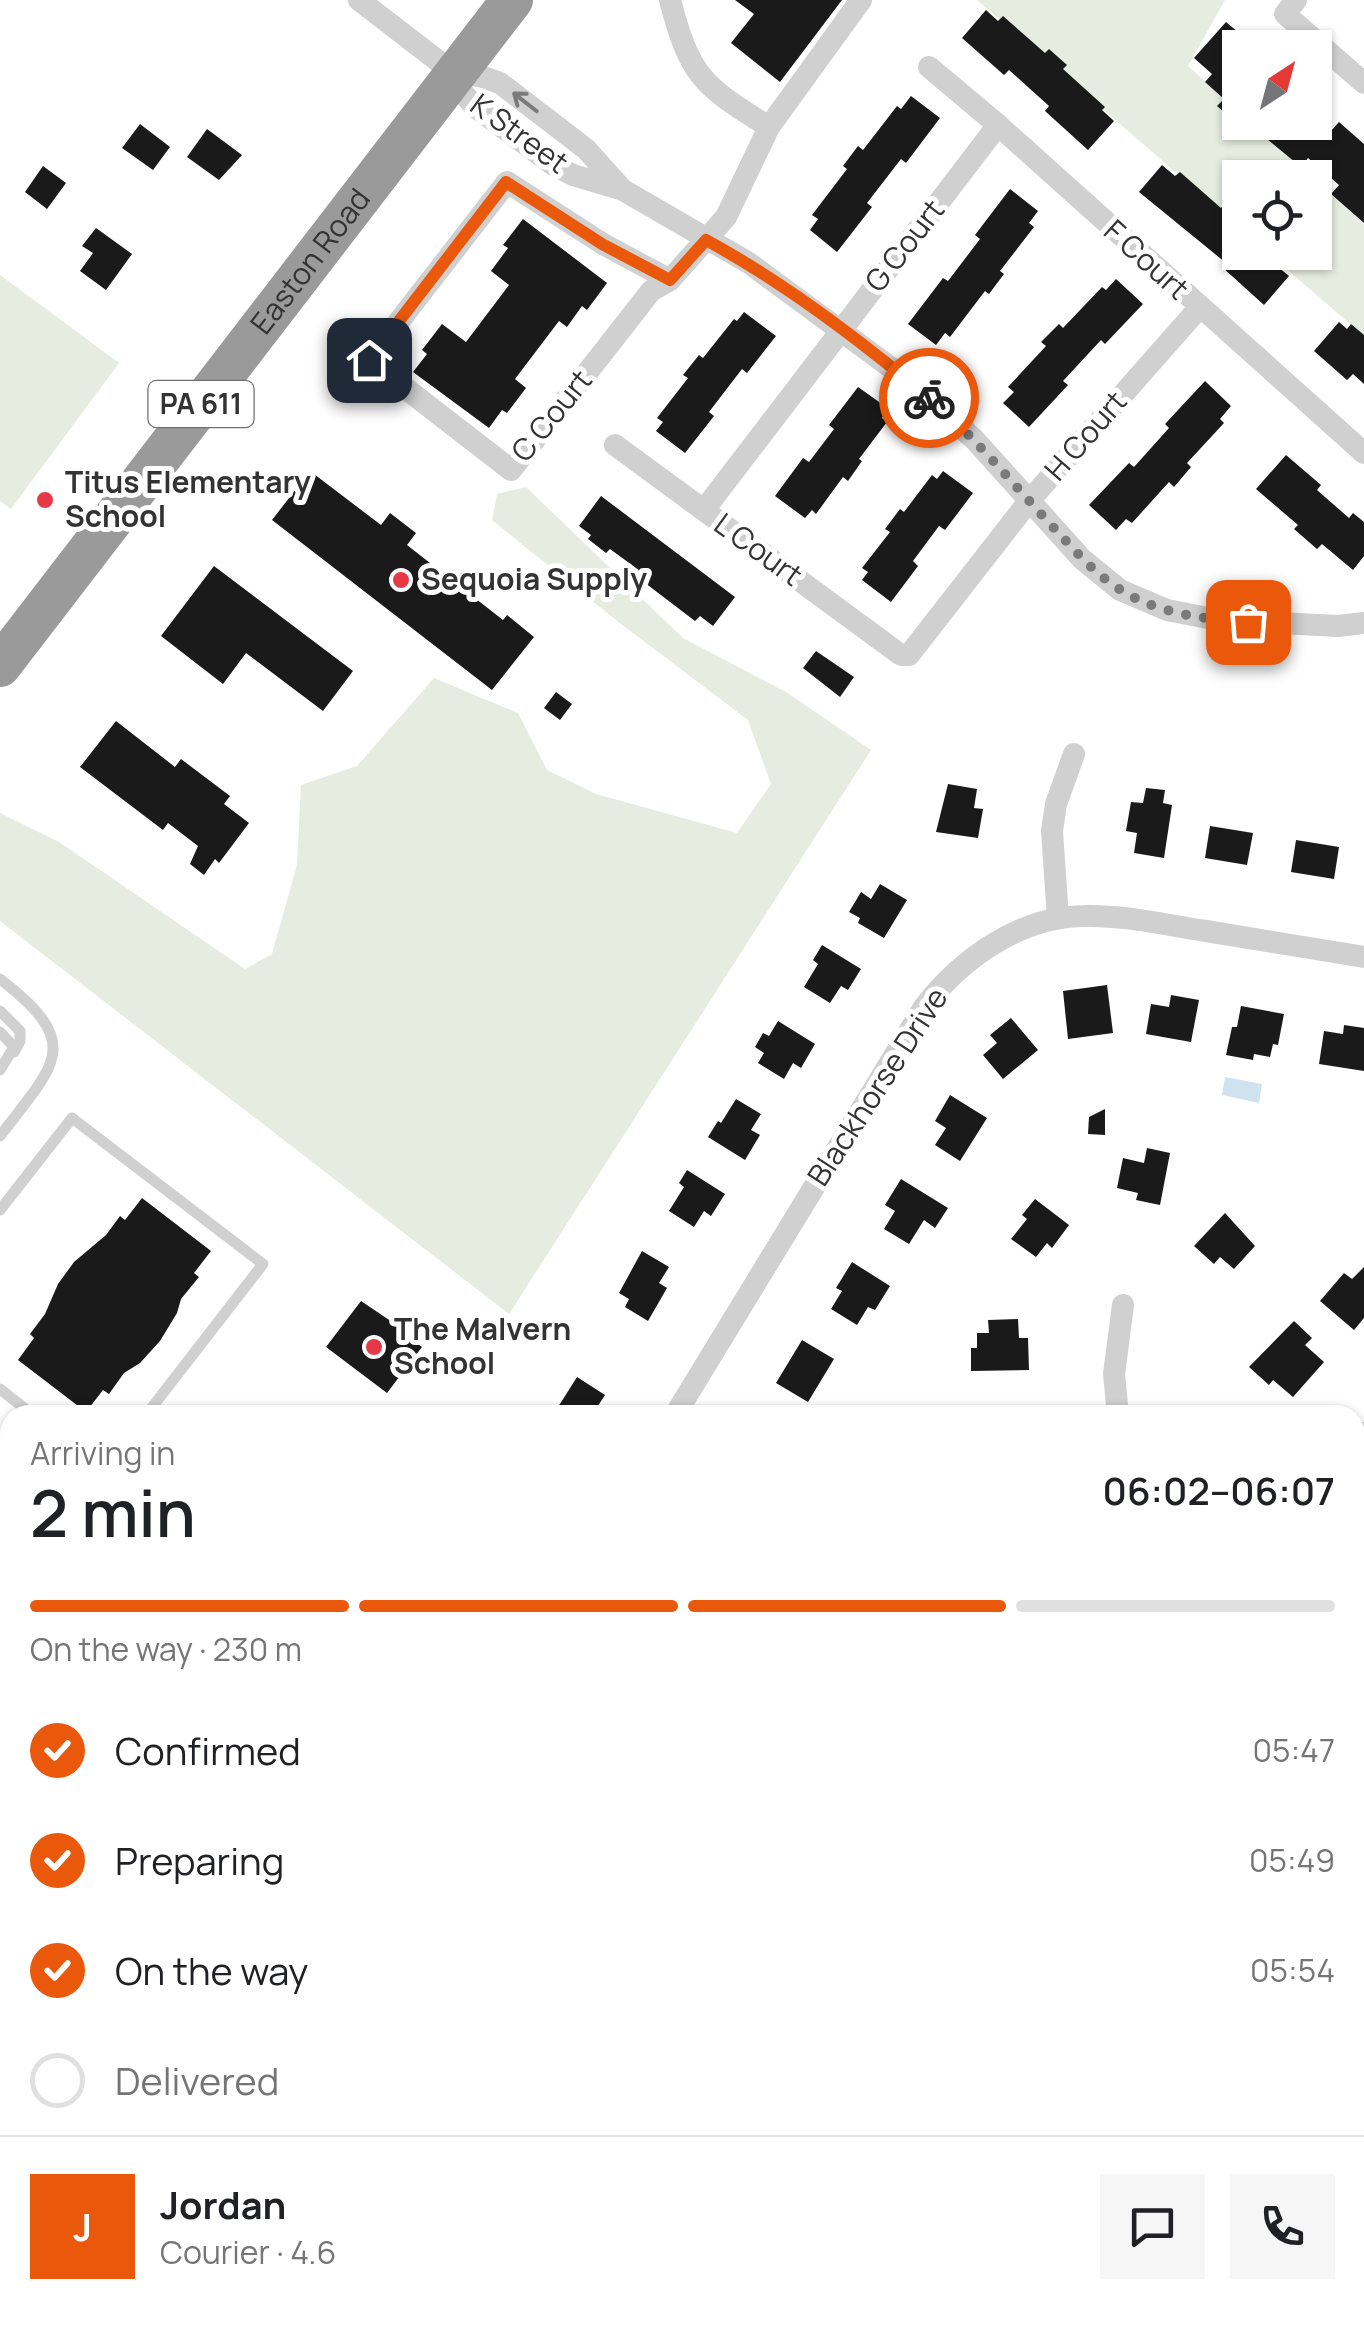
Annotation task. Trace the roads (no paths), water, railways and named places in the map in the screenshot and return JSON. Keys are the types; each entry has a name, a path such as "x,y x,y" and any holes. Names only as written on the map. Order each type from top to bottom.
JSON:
{"highway":[{"name":"Easton Road","path":"0,666 512,0"}],"street":[{"path":"359,0 455,74"},
{"path":"670,0 683,50 702,79 769,127"},
{"name":"C Court","path":"670,280 602,244 506,182 369,360 511,470 651,291 670,280 726,217 769,127 861,0"},
{"path":"1296,0 1285,14 1364,83"},
{"name":"F Court","path":"929,67 1364,453"},
{"name":"K Street","path":"623,190 586,149 500,82 455,74 462,92 475,107 552,164 573,175 623,190 748,264 841,330 946,412 1100,575 1120,590 1153,605 1218,620 1338,626 1364,623"},
{"name":"G Court","path":"704,510 998,126"},
{"name":"H Court","path":"901,655 909,655 917,648 1028,501 1199,308"},
{"name":"L Court","path":"615,444 901,655"},
{"path":"1058,918 1052,831 1056,804 1074,754"},
{"name":"Blackhorse Drive","path":"681,1405 940,986 994,944 1025,928 1058,918 1111,916 1364,958"},
{"path":"1117,1405 1114,1374 1123,1305"}],"lane":[{"path":"0,979 42,1015 54,1048 43,1080 0,1136"},
{"path":"0,1011 20,1030 20,1041 0,1070"},
{"path":"0,1032 13,1043 14,1052"},
{"path":"0,1210 72,1118 262,1264 154,1405"},
{"path":"0,1389 20,1405"}],"water":[{"path":"1225,1077 1262,1084 1259,1103 1222,1095"}],"place":[{"name":"Titus Elementary School","path":"45,500"},
{"name":"Sequoia Supply","path":"401,580"},
{"name":"The Malvern School","path":"374,1347"}]}
